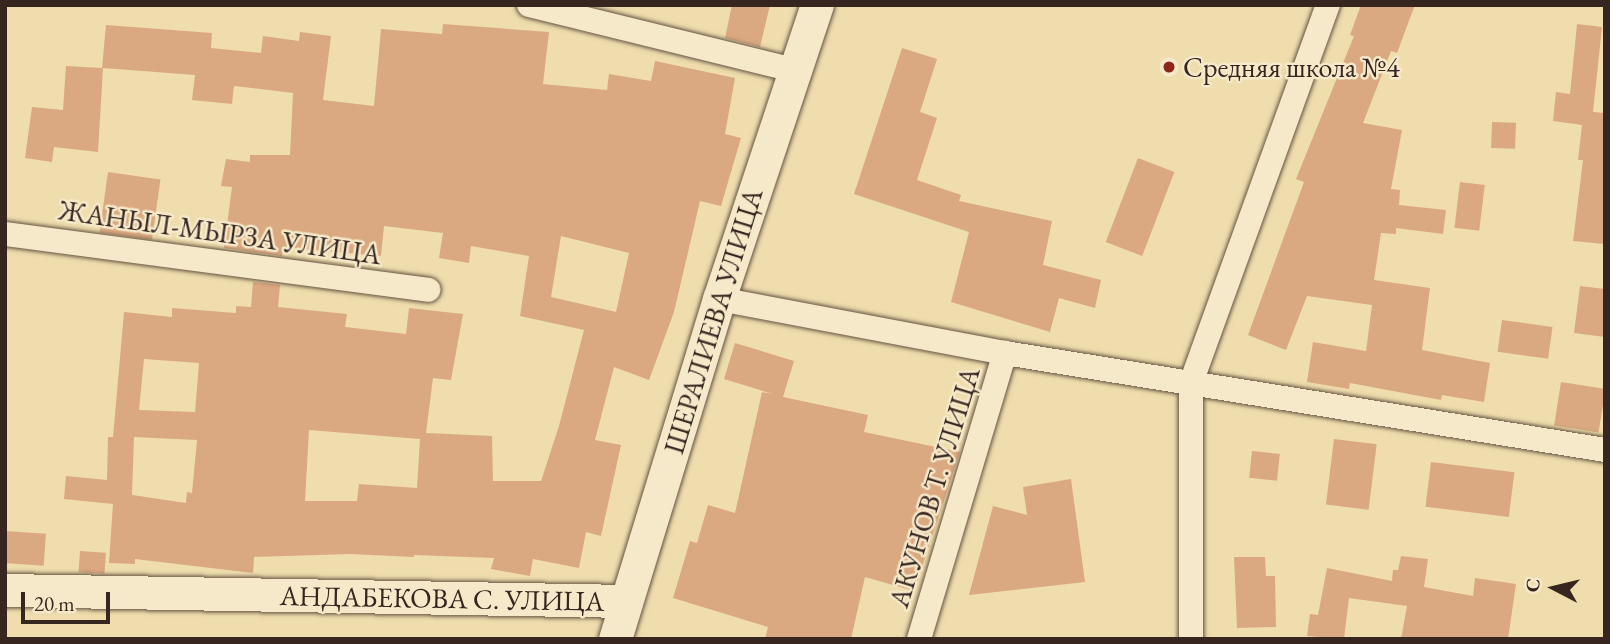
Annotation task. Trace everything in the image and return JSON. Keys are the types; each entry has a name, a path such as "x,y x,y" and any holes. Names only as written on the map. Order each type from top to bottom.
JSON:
{"street":[{"path":"529,5 793,70"},
{"name":"ШЕРАЛИЕВА УЛИЦА","path":"615,639 719,299 793,70 817,5"},
{"path":"1191,639 1191,383 1328,5"},
{"name":"ЖАНЫЛ-МЫРЗА УЛИЦА","path":"5,234 428,290"},
{"path":"719,299 1005,353 1605,450"},
{"name":"АКУНОВ Т. УЛИЦА","path":"919,639 1005,353"},
{"name":"АНДАБЕКОВА С. УЛИЦА","path":"5,590 626,601"}],"building":[{"path":"732,5 770,5 760,47 725,38"},
{"path":"1361,5 1415,5 1397,53 1391,51 1363,123 1402,130 1391,189 1400,190 1399,205 1446,210 1443,234 1396,228 1396,234 1381,233 1374,280 1430,288 1422,350 1490,363 1484,402 1442,395 1441,400 1350,383 1349,389 1307,382 1313,342 1366,351 1372,305 1307,296 1286,350 1248,335 1304,182 1296,179 1354,36 1350,35"},
{"path":"443,24 549,32 543,84 607,90 609,74 651,81 655,61 735,78 725,134 741,138 721,206 700,201 674,312 649,380 614,367 595,440 621,445 601,536 586,532 579,568 533,559 530,576 491,569 494,558 414,555 254,557 253,573 135,559 135,564 109,563 113,504 64,499 66,476 107,480 108,437 113,437 124,312 172,317 172,308 236,313 236,306 251,307 253,282 280,285 278,307 347,314 345,327 406,334 409,308 463,314 451,380 433,378 426,433 492,436 493,481 541,481 559,426 584,330 520,316 529,256 471,246 469,263 439,258 443,233 384,226 381,256 282,247 282,256 224,248 232,187 221,186 226,159 250,162 250,155 290,155 293,93 234,86 232,104 192,100 195,75 103,68 98,152 54,147 52,162 25,158 32,107 63,110 66,66 102,68 106,25 212,33 211,48 261,53 263,36 299,41 300,32 331,36 323,100 374,106 381,29 442,34","holes":["561,236 629,253 616,312 551,297","144,359 199,363 195,412 139,410","309,430 420,439 417,488 359,484 357,501 305,501","134,437 197,440 192,493 187,492 186,503 132,495"]},
{"path":"1577,24 1602,27 1593,112 1605,113 1605,244 1573,241 1583,160 1578,160 1582,125 1553,121 1556,92 1570,94"},
{"path":"902,48 937,59 920,112 937,118 917,180 961,195 959,201 1052,221 1043,265 1101,280 1095,308 1059,298 1050,332 951,302 969,232 854,194"},
{"path":"1492,122 1516,123 1515,149 1491,148"},
{"path":"1138,158 1174,172 1142,256 1106,242"},
{"path":"108,172 160,179 152,240 100,232"},
{"path":"1460,182 1485,185 1479,231 1454,228"},
{"path":"1580,286 1605,289 1605,337 1574,333"},
{"path":"1502,320 1553,327 1548,359 1498,352"},
{"path":"735,343 794,361 783,397 868,415 864,432 960,452 914,591 865,577 851,639 765,639 768,627 673,598 690,541 697,543 708,505 735,513 762,392 773,394 724,379"},
{"path":"1561,382 1605,389 1599,432 1554,425"},
{"path":"1334,439 1377,444 1369,510 1326,505"},
{"path":"1252,451 1280,454 1277,481 1249,478"},
{"path":"1431,462 1514,472 1509,517 1426,507"},
{"path":"1071,479 1085,582 969,595 993,506 1027,515 1023,487"},
{"path":"5,531 46,534 44,566 5,563"},
{"path":"80,551 106,553 104,574 79,572"},
{"path":"1401,556 1428,559 1424,587 1473,596 1475,578 1516,584 1508,639 1401,639 1407,606 1349,598 1344,639 1307,636 1310,614 1318,615 1327,568 1392,581 1393,570 1398,570"},
{"path":"1234,557 1265,557 1266,576 1275,576 1276,627 1237,628"}],"place":[{"name":"Средняя школа №4","path":"1169,67"}]}
